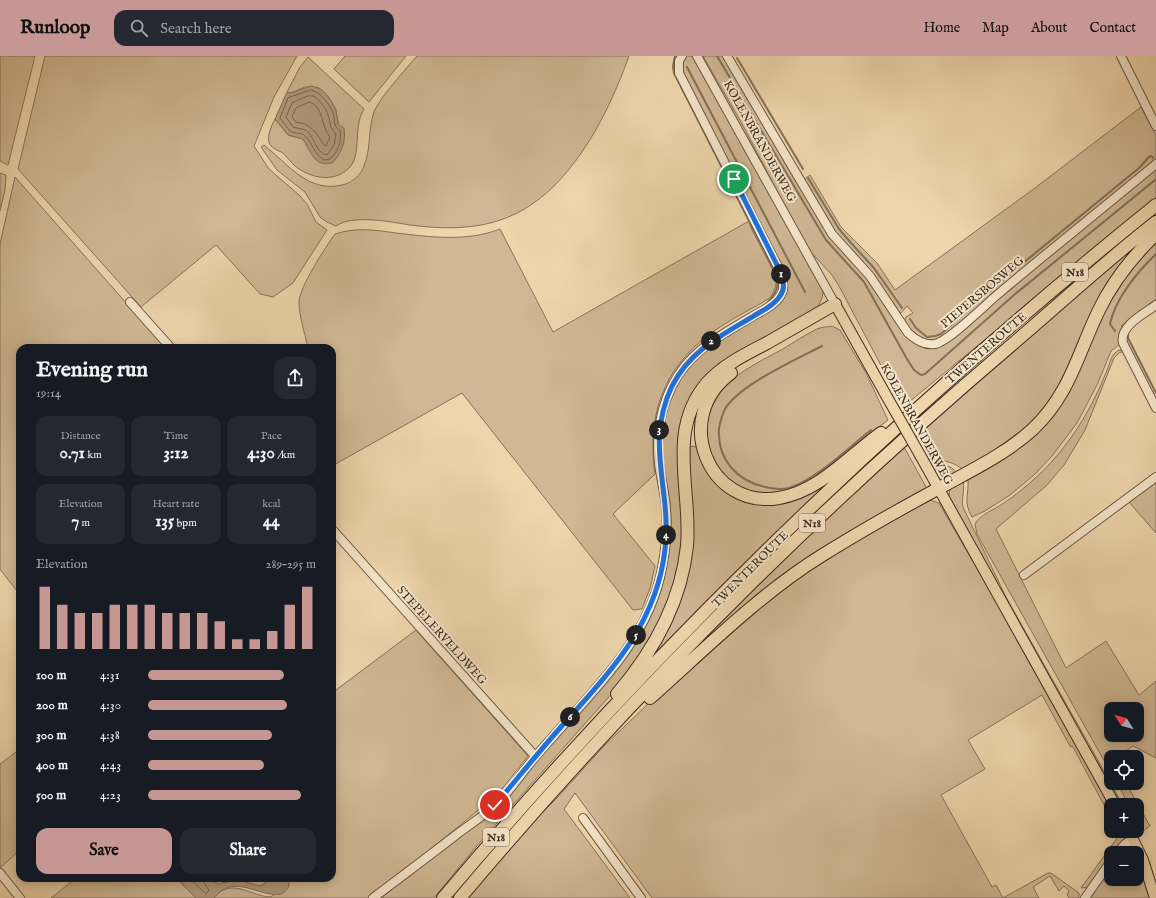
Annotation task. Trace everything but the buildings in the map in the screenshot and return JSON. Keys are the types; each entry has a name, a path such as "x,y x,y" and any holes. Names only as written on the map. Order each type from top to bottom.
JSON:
{"highway":[{"name":"TWENTEROUTE","path":"443,898 550,776 631,690 752,566 916,409 994,340 1156,205"},
{"name":"TWENTEROUTE","path":"460,898 529,818 721,612 816,520 928,416 1117,252 1156,222"},
{"name":"N18","path":"598,743 757,604 802,568 839,545 1009,448 1026,435 1057,401 1070,378 1108,292 1130,261 1156,234"},
{"name":"N18","path":"837,307 738,367 724,378 714,390 704,408 700,428 702,448 706,458 716,474 733,489 752,497 768,499 790,496 824,478 879,434 916,409"},
{"name":"N18","path":"550,776 579,738 622,688 649,652 672,609 678,589 686,547 687,512 683,437 686,422 694,400 708,382 728,365 837,307"}],"main road":[{"name":"KOLENBRANDERWEG","path":"837,307 1110,798"},
{"path":"1132,838 1143,860 1154,898"}],"street":[{"path":"373,898 495,805 535,756 614,667 632,642 647,613 656,591 662,570 667,527 664,494 659,465 659,433 661,417 673,386 680,373 700,350 716,337 770,306 780,296 783,290 784,282 780,271 679,73 679,61 682,56"},
{"name":"KOLENBRANDERWEG","path":"697,56 837,307"},
{"name":"PIEPERSBOSWEG","path":"727,56 832,234 870,276 908,333 915,339 925,344 935,344 953,333 1048,252 1156,164"},
{"path":"1121,56 1156,126"},
{"path":"130,302 168,344"},
{"path":"1156,305 1129,326 1124,331 1122,337 1123,343 1156,408"},
{"path":"1024,575 1156,477"},
{"name":"STEPELERVELDWEG","path":"336,533 535,756"},
{"path":"583,818 641,898"},
{"path":"1085,898 1104,871"},
{"path":"0,873 20,898"}],"shaded area":[{"path":"0,56 35,56 8,165 0,161"},
{"path":"45,56 297,56 274,97 254,146 269,169 299,195 307,204 316,222 327,230 293,283 273,297 260,294 216,245 141,307 18,169"},
{"path":"345,56 406,56 369,102 334,69"},
{"path":"417,56 629,56 610,103 583,150 567,172 549,191 529,207 494,222 458,228 410,225 372,220 352,220 343,222 336,226 327,222 320,217 305,192 277,170 261,147 264,145 299,175 319,185 342,185 353,180 364,166 368,153 372,119 377,106"},
{"path":"686,56 691,56 694,58 823,289 821,300 810,313 694,394 681,555 671,601 638,664 480,842 434,898 381,898 494,811 634,643 666,558 661,431 671,396 679,380 701,354 785,290 683,74 681,65"},
{"path":"703,56 725,56 800,183 868,277 902,330 936,347 1156,168 1156,199 903,407 839,286 832,275 807,248 743,126"},
{"path":"308,57 364,109 360,117 353,163 348,169 336,176 322,177 308,174 295,166 283,153 273,147 269,142 269,133 275,119 288,135 301,138 306,143 334,161 344,143 338,124 336,109 319,88 305,87 291,93 287,92 300,67"},
{"path":"1141,107 1156,135 1156,162 950,333 934,342 928,342 919,338 909,328 904,321 906,317 913,313 907,306 901,313 897,312 838,238 805,180 810,175 841,227 877,263 895,290 1035,188"},
{"path":"0,173 6,175 5,190 0,211"},
{"path":"15,177 162,344 16,344 16,590 0,569 0,244"},
{"path":"749,221 751,228 776,276 776,285 770,298 726,323 701,341 673,372 657,409 653,451 655,474 613,514 655,566 650,588 642,609 633,610 462,393 336,464 336,344 307,344 301,319 299,302 303,287 308,277 335,234 350,230 366,230 435,237 462,237 475,236 500,229 553,332"},
{"path":"1156,228 1128,259 1064,385 1026,431 964,471 957,465 933,455 917,431"},
{"path":"1156,238 1156,299 1121,326 1123,327 1119,336 1120,344 1111,351 1098,383 1077,423 1052,456 1035,474 1010,495 985,511 972,517 967,503 968,479 1040,423 1111,294"},
{"path":"832,326 840,330 866,373 888,420 819,474 792,490 767,494 751,491 736,484 723,474 713,460 707,446 705,430 709,413 716,399 729,382 751,367 817,329"},
{"path":"1119,350 1124,351 1119,353 1114,358 1085,430 1064,465 1047,485 996,529 1066,668 1106,641 1139,695 1156,681 1156,758 1144,752 1144,750 1133,746 1127,750 1104,750 1104,761 977,534 975,524 984,515 1004,503 1029,484 1044,470 1071,438 1093,401 1114,354"},
{"path":"903,445 926,487 926,491 842,539 665,681 692,649 780,559"},
{"path":"692,446 699,448 720,482 770,503 839,475 648,664 680,593 688,450"},
{"path":"927,458 955,470 958,474 940,480"},
{"path":"962,478 964,485 963,507 1006,597 1104,771 1104,778 950,500 950,489"},
{"path":"1156,480 1156,533 1129,502"},
{"path":"930,500 939,503 1036,670 1106,798 1104,798 1104,805 1073,747 1070,746 1042,695 968,740 985,769 941,795 992,887 996,885 1003,898 652,898 575,793 564,809 630,898 465,898 520,835 557,798 604,746 671,682 803,570"},
{"path":"416,630 528,756 498,794 420,858 368,898 214,898 227,889 234,888 271,897 288,882 336,882 336,690"},
{"path":"16,752 16,854 0,868 0,764"},
{"path":"1111,790 1115,790 1119,798 1115,798"},
{"path":"1121,790 1130,790 1134,798 1125,798"},
{"path":"1144,815 1150,826 1144,830"},
{"path":"1117,838 1124,838 1120,846 1111,846"},
{"path":"1104,856 1104,867 1090,887 1081,888"},
{"path":"1048,873 1051,873 1079,893 1079,898 1069,898 1067,895 1069,891 1064,886 1059,891 1050,876 1033,887 1039,898 1003,898"},
{"path":"1104,875 1104,886 1144,886 1144,878 1150,898 1087,898"},
{"path":"71,882 180,882 196,898 51,898"},
{"path":"215,882 228,882 218,884"},
{"path":"239,882 266,882 261,886"}],"water":[{"path":"311,86 327,95 334,105 338,124 344,128 342,147 332,163 326,164 317,161 303,139 288,135 275,119 287,92 291,93"},
{"path":"182,882 215,882 218,884 228,882 245,882 261,886 266,882 289,882 289,885 288,888 281,894 264,893 238,886 230,887 222,891 214,898 196,898"}],"waterway":[{"path":"675,56 673,66 674,73 776,274 778,282 777,286 773,296 768,302"},
{"path":"717,56 826,240 864,282 907,359 914,370 921,375 925,374 1014,295 1155,180"},
{"path":"737,58 803,169"},
{"path":"687,67 805,292"},
{"path":"910,319 916,328 927,337 941,334 1000,282 1139,168 1149,157 1151,156 1153,158"},
{"path":"808,178 839,229 874,268 902,308"},
{"path":"1115,331 1110,324 1122,295 1135,277 1156,254"},
{"path":"1128,335 1128,338 1156,393"},
{"path":"822,346 769,373 732,400 724,411 719,429 719,440 725,459 731,467 746,480 768,488 786,489 799,484 821,471 871,430"}],"route":[{"path":"495,805 535,756 614,667 632,642 647,613 656,591 662,570 667,527 658,449 661,417 673,386 680,373 700,350 716,337 776,302 783,290 784,282 780,271 734,179"}]}
